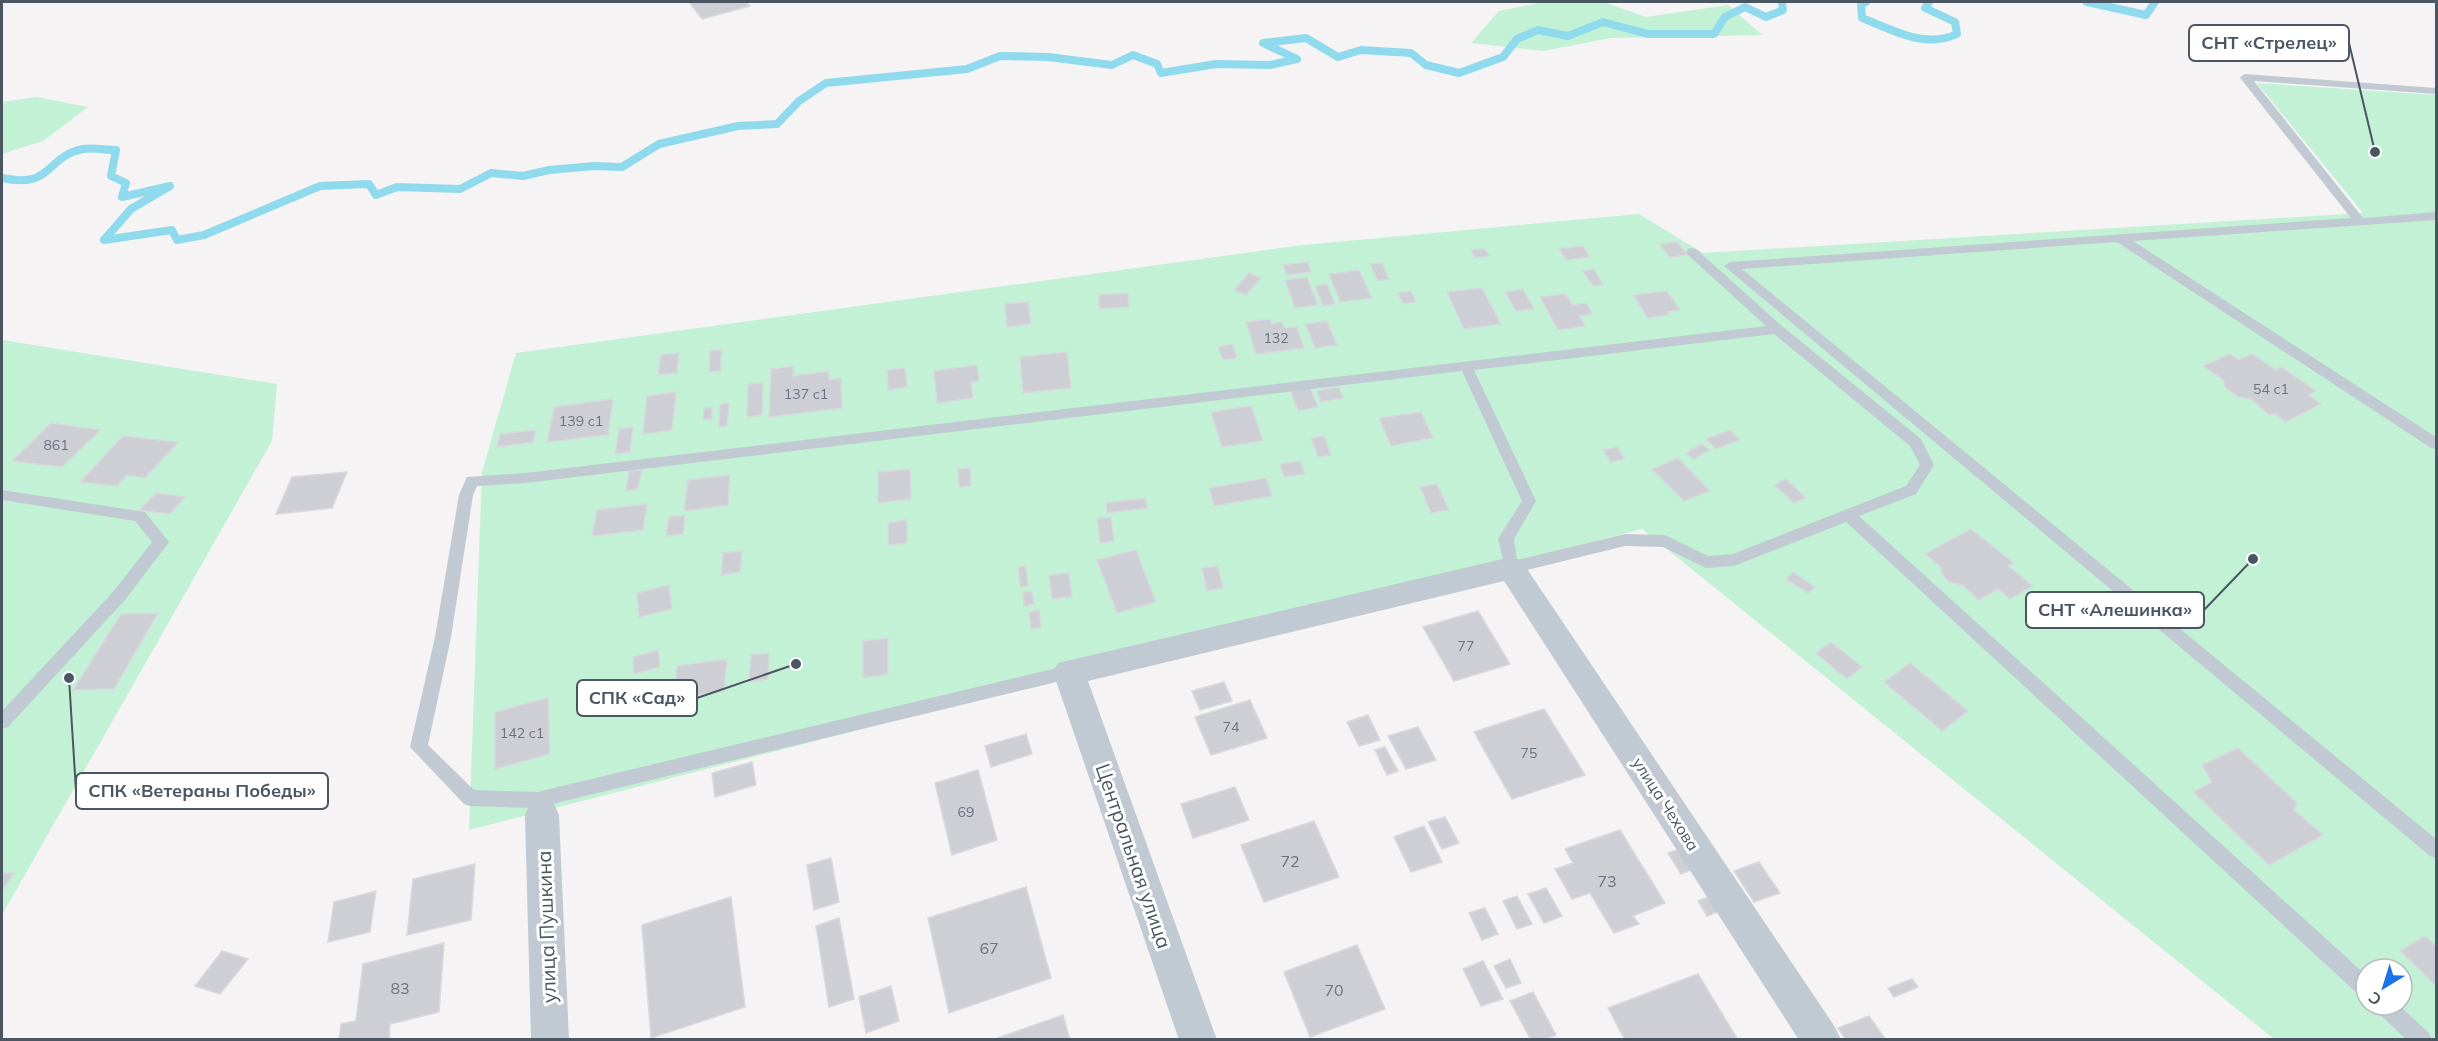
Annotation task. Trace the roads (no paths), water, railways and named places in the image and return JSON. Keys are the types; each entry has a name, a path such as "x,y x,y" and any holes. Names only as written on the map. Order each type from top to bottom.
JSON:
{"street":[{"path":"1070,672 1510,568"},
{"name":"улица Чехова","path":"1510,568 1822,1040"},
{"name":"Центральная улица","path":"1070,672 1198,1040"},
{"name":"улица Пушкина","path":"539,807 550,1040"}],"lane":[{"path":"2360,222 2245,77 2436,91"},
{"path":"2436,216 1730,266 2436,850"},
{"path":"2119,238 2436,444"},
{"path":"1466,366 1529,501 1506,539 1510,568 1625,540 1665,542 1706,562 1734,560 1911,490 1927,465 1916,443 1777,329 1692,252"},
{"path":"1070,672 539,807 470,798 420,747 443,637 466,495 472,481 549,475 1777,329"},
{"path":"2,495 140,516 160,542 119,596 2,722"},
{"path":"1848,515 2354,977"},
{"path":"2397,1017 2422,1040"}],"waterway":[{"path":"2,178 19,180 40,176 61,158 83,149 116,150 111,176 126,183 122,197 170,186 131,209 104,240 172,230 177,240 204,235 320,186 369,184 376,195 397,187 460,189 491,173 523,176 549,170 594,166 622,167 659,144 738,126 777,124 799,101 826,83 967,69 1000,56 1048,57 1112,65 1133,55 1157,64 1161,73 1216,64 1270,65 1297,59 1263,43 1306,38 1338,57 1361,50 1411,53 1426,65 1459,73 1503,57 1517,39 1538,30 1568,36 1603,22 1648,34 1714,34 1725,17 1745,7 1766,17 1783,10 1782,2"},
{"path":"1866,2 1861,4 1862,18 1897,32 1933,40 1957,34 1955,22 1925,8 1929,2"},
{"path":"2087,2 2146,15 2155,2"}],"place":[{"name":"СНТ «Стрелец»","path":"2375,152"},
{"name":"СНТ «Алешинка»","path":"2253,559"},
{"name":"СПК «Сад»","path":"796,664"},
{"name":"СПК «Ветераны Победы»","path":"69,678"}]}
